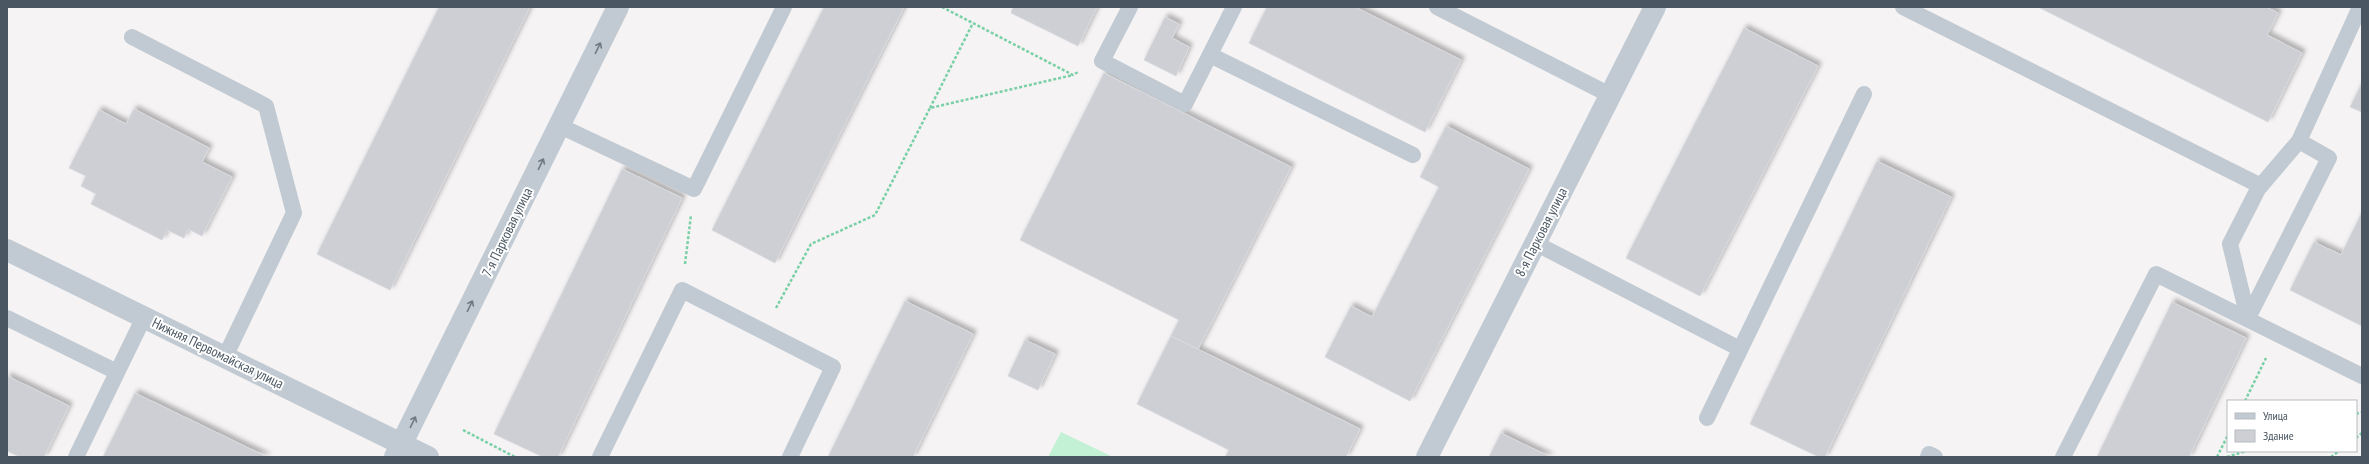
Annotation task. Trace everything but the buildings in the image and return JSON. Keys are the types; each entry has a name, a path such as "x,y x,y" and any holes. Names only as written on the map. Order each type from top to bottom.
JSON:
{"street":[{"name":"7-я Парковая улица","path":"399,450 618,7"},
{"name":"8-я Парковая улица","path":"1427,457 1655,7"},
{"name":"Нижняя Первомайская улица","path":"7,250 225,357 399,450 428,457"}],"lane":[{"path":"560,126 694,189 784,7"},
{"path":"1130,7 1102,61 1185,104 1234,7"},
{"path":"1437,7 1610,95"},
{"path":"1903,7 2261,186"},
{"path":"2248,318 2230,244 2261,186 2299,141 2360,7"},
{"path":"132,37 266,106 294,213 225,357"},
{"path":"1210,55 1413,155"},
{"path":"1707,418 1864,94"},
{"path":"2248,318 2329,158 2299,141"},
{"path":"1535,243 1740,349"},
{"path":"2063,457 2156,274 2248,318 2362,376"},
{"path":"600,457 682,290 833,366 790,457"},
{"path":"76,457 144,317"},
{"path":"7,318 117,372"},
{"path":"1928,457 1929,454 1935,457"}],"path":[{"path":"942,7 1073,75"},
{"path":"764,332 811,244 875,215 973,23"},
{"path":"930,108 1073,75 1102,61"},
{"path":"682,290 694,189"},
{"path":"2245,400 2278,334"},
{"path":"463,430 515,457"},
{"path":"2217,457 2227,437"},
{"path":"2228,457 2243,452"}],"green space":[{"path":"1061,432 1113,457 1048,457"}]}
